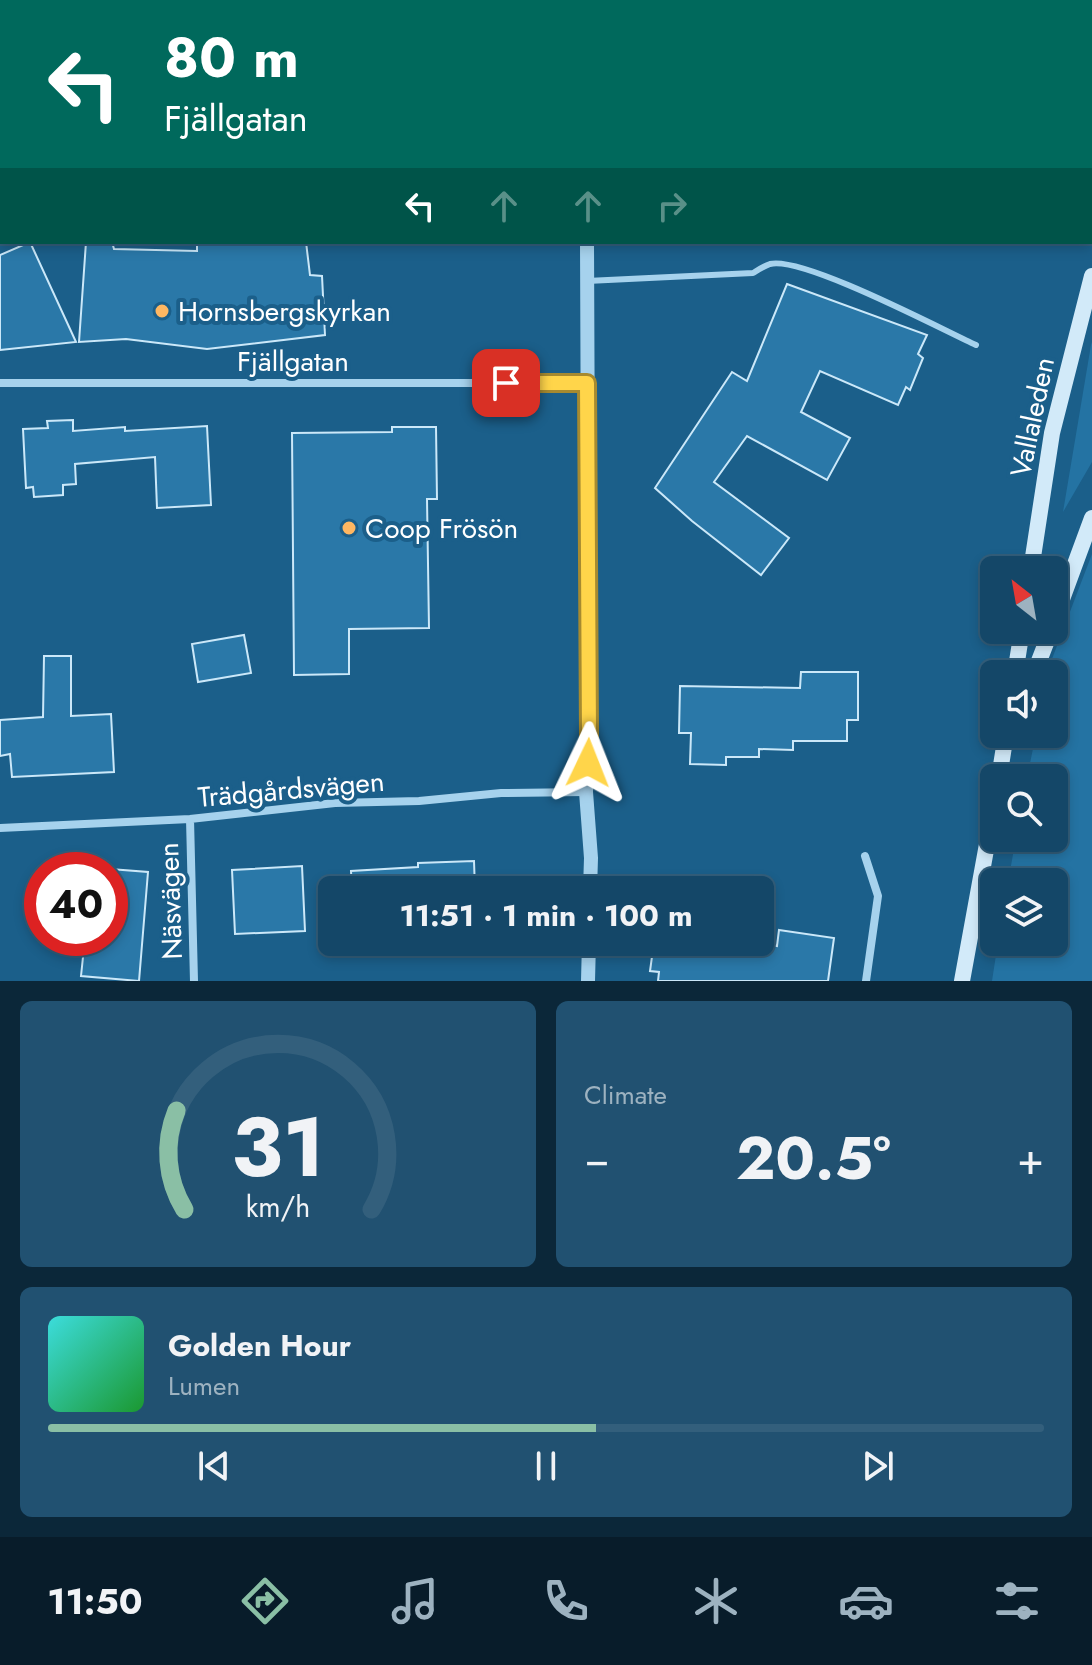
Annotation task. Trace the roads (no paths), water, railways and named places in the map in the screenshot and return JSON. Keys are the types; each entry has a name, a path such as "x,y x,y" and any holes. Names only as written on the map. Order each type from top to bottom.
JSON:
{"main road":[{"name":"Vallaleden","path":"1033,556 1052,433 1092,276"},
{"path":"1068,583 1092,518"},
{"path":"962,981 986,852"}],"street":[{"path":"587,244 589,735 586,792 590,876"},
{"name":"Fjällgatan","path":"0,383 587,383"},
{"name":"Trädgårdsvägen","path":"0,828 190,819 335,803 419,801 501,793 586,792"},
{"name":"Näsvägen","path":"190,819 194,981"},
{"path":"865,856 878,896 866,981"},
{"path":"588,981 589,956"}],"lane":[{"path":"587,281 753,273 770,264 801,267 866,293 976,345"}],"place":[{"name":"Hornsbergskyrkan","path":"162,311"},
{"name":"Coop Frösön","path":"349,528"}]}
